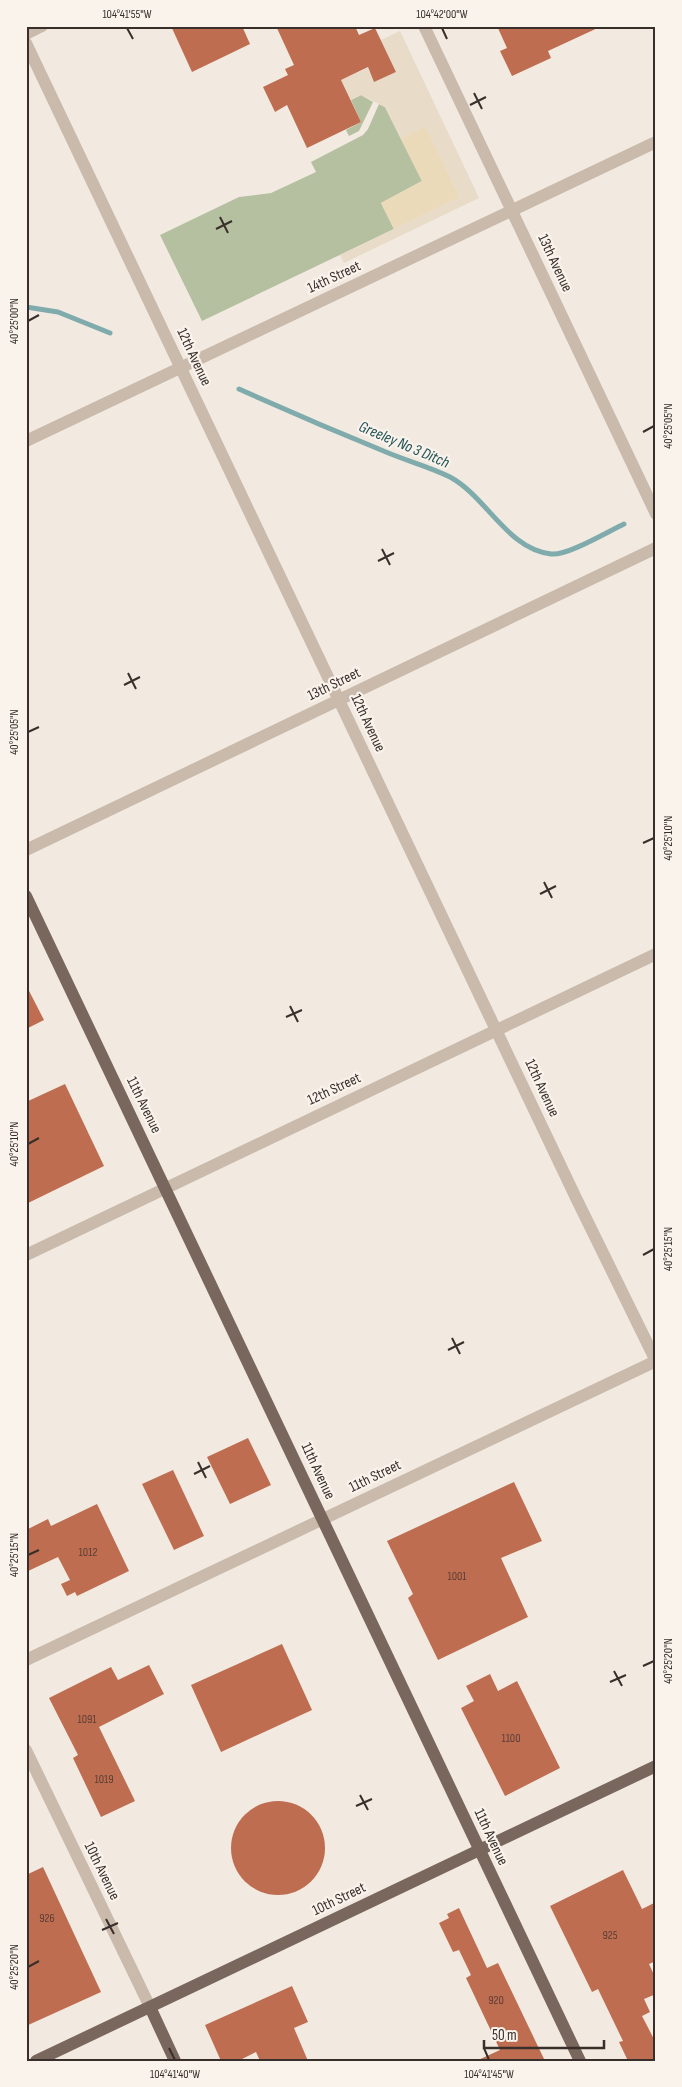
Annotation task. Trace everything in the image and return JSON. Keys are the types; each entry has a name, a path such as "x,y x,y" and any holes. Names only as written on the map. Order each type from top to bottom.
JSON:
{"main road":[{"name":"11th Avenue","path":"26,896 323,1519 478,1850 580,2061"},
{"name":"10th Street","path":"36,2061 656,1766"},
{"name":"10th Avenue","path":"150,2007 175,2061"}],"street":[{"path":"26,34 42,26"},
{"name":"13th Avenue","path":"424,26 656,514"},
{"name":"12th Avenue","path":"26,43 496,1030 656,1361"},
{"name":"14th Street","path":"26,441 656,142"},
{"name":"13th Street","path":"26,850 656,548"},
{"name":"12th Street","path":"26,1255 656,954"},
{"name":"11th Street","path":"26,1660 656,1361"},
{"name":"10th Avenue","path":"26,1750 150,2007"}],"green space":[{"path":"361,95 373,102 359,131 349,136 346,130 361,122 351,100"},
{"path":"379,104 385,107 422,181 381,203 394,229 202,321 160,235 239,197 271,193 316,172 311,162 363,135 368,129"}],"sand":[{"path":"425,126 460,197 394,229 381,203 422,181 401,139"}],"shaded area":[{"path":"400,31 479,198 344,263 340,255 460,197 425,127 401,139 385,107 361,95 351,100 341,80 368,68 374,82 396,72 381,40"}],"building":[{"path":"171,26 242,26 250,44 192,72"},
{"path":"276,26 355,26 359,35 375,28 396,72 374,82 368,67 341,80 361,122 307,148 287,105 275,112 263,87 288,75 285,69 294,65"},
{"path":"497,26 602,26 548,51 551,58 512,76 500,51 507,48"},
{"path":"26,985 44,1020 26,1029"},
{"path":"65,1084 104,1166 26,1204 26,1102"},
{"path":"248,1438 271,1485 230,1504 207,1457"},
{"path":"173,1470 204,1536 174,1550 142,1484"},
{"path":"514,1482 542,1541 501,1558 528,1617 438,1660 408,1598 413,1594 387,1541"},
{"path":"97,1504 129,1571 77,1596 75,1592 67,1596 61,1584 70,1580 58,1557 26,1572 26,1530 48,1519 51,1526"},
{"path":"282,1644 312,1710 221,1752 191,1685"},
{"path":"149,1665 164,1694 99,1727 135,1801 101,1817 73,1758 78,1755 49,1698 111,1667 118,1680"},
{"path":"490,1674 498,1691 517,1681 560,1768 505,1796 461,1708 474,1701 466,1686"},
{"path":"269,1801 287,1801 312,1814 322,1830 325,1848 322,1866 312,1882 287,1895 269,1895 244,1882 231,1857 231,1839 244,1814"},
{"path":"43,1867 101,1992 26,2026 26,1875"},
{"path":"623,1870 642,1909 656,1902 656,1961 649,1964 656,1979 656,1994 644,1999 650,2012 642,2016 656,2043 656,2058 651,2061 628,2061 619,2042 623,2041 598,1989 592,1992 550,1906"},
{"path":"459,1908 487,1968 498,1963 545,2061 476,2061 500,2050 466,1978 471,1975 459,1950 453,1952 439,1923 449,1918 447,1914"},
{"path":"292,1986 308,2022 294,2028 308,2061 260,2061 256,2052 238,2061 221,2061 205,2025"}],"waterway":[{"name":"Greeley No 3 Ditch","path":"26,307 58,312 110,333"},
{"name":"Greeley No 3 Ditch","path":"239,389 349,437 450,477 475,497 509,533 522,543 536,550 558,554 587,543 624,524"}]}
